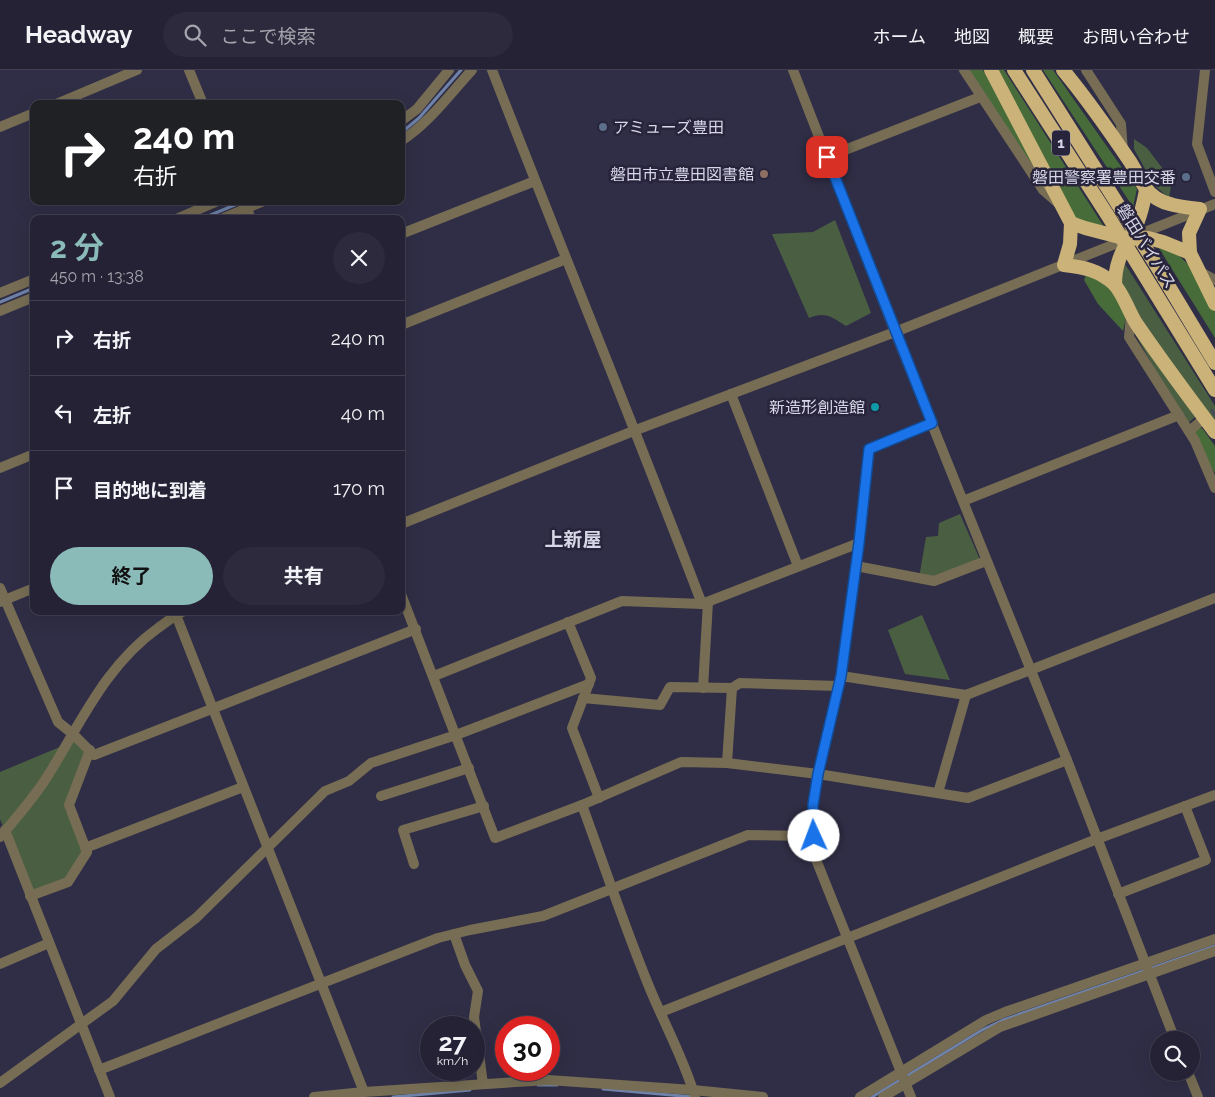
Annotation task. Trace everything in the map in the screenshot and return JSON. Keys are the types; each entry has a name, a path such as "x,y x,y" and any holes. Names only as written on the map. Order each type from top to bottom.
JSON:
{"highway":[{"path":"991,70 1071,222 1070,244 1064,265 1086,268 1100,273 1115,284 1131,315 1160,358 1215,432"},
{"name":"磐田バイパス","path":"1014,70 1108,216 1215,390"},
{"name":"磐田バイパス","path":"1033,70 1153,260 1215,363"},
{"path":"1063,70 1092,105 1146,190 1156,199 1171,205 1200,209 1189,233 1190,253 1215,304"},
{"path":"1115,284 1118,258 1138,221 1146,190"},
{"path":"1071,222 1084,228 1128,239 1148,238 1190,253"}],"street":[{"path":"66,100 137,70"},
{"path":"189,70 201,100"},
{"path":"405,118 417,109 449,70"},
{"path":"405,137 416,130 430,116 472,70"},
{"path":"492,70 705,603 703,688"},
{"path":"793,70 962,501 1067,760 1171,1031"},
{"path":"964,70 1043,190 1061,205"},
{"path":"1086,70 1121,124 1123,151"},
{"path":"1205,70 1197,144 1215,192"},
{"path":"827,157 980,97"},
{"path":"0,127 30,115"},
{"path":"405,232 535,181"},
{"path":"405,522 636,430 895,332 1215,204"},
{"path":"185,215 209,205"},
{"path":"228,215 246,205"},
{"path":"405,323 566,259"},
{"path":"1199,271 1215,280"},
{"path":"0,293 30,281"},
{"path":"0,311 30,299"},
{"path":"1131,315 1129,337 1195,440 1215,488"},
{"path":"732,394 798,566"},
{"path":"962,501 1179,415"},
{"path":"1189,430 1200,422"},
{"path":"911,1097 813,852 813,805 818,774 840,681 859,543 869,449 932,423"},
{"path":"0,468 30,456"},
{"path":"434,676 622,600 705,603 859,543"},
{"path":"856,566 934,580 986,561"},
{"path":"0,588 2,601 58,722 94,754 416,629"},
{"path":"2,601 30,590"},
{"path":"583,698 660,705 670,687 732,688 740,684 840,681 966,695 1215,598"},
{"path":"405,603 496,838 582,805 681,762 727,763 818,774 968,798 1067,760"},
{"path":"110,1097 30,896 3,834 30,802 97,692 120,662 148,636 177,615"},
{"path":"181,615 212,708 364,1092"},
{"path":"568,622 591,678 572,728 599,798"},
{"path":"0,1083 113,1001 156,949 196,918 326,791 350,781 371,763 456,735 589,684"},
{"path":"727,763 732,688"},
{"path":"938,793 966,695"},
{"path":"30,896 68,882 87,852 69,804 90,750"},
{"path":"380,796 469,768"},
{"path":"86,848 243,787"},
{"path":"661,1012 1097,839 1215,795"},
{"path":"582,805 614,889 626,927 688,1073 694,1093"},
{"path":"414,864 403,830 484,806"},
{"path":"1118,894 1206,860 1185,806"},
{"path":"100,1070 438,938 543,916 748,835 814,836"},
{"path":"454,934 465,965 478,991 474,1017 483,1084"},
{"path":"860,1097 986,1020 1215,939"},
{"path":"0,964 49,944"},
{"path":"883,1097 1000,1027 1215,952"},
{"path":"314,1097 364,1092 402,1094 483,1084 548,1080 763,1097"},
{"path":"1192,1081 1198,1097"}],"green space":[{"path":"965,70 983,70 1038,170 1029,171"},
{"path":"995,70 1004,70 1106,230 1071,223"},
{"path":"1043,70 1053,70 1137,189 1133,207"},
{"path":"1134,139 1147,148 1163,169 1171,186 1169,198 1154,185 1134,149"},
{"path":"835,220 871,313 846,326 824,315 809,318 772,234 813,232"},
{"path":"1157,245 1173,250 1193,269 1215,312 1215,338"},
{"path":"1125,264 1215,406 1215,431 1198,409 1120,284"},
{"path":"1088,269 1110,281 1128,308 1123,331 1098,304 1084,280"},
{"path":"1137,331 1195,417 1186,425 1134,332"},
{"path":"1202,428 1215,446 1215,473 1189,431"},
{"path":"960,514 981,562 934,581 919,578 926,537 938,536 939,523"},
{"path":"922,615 950,680 905,674 888,630"},
{"path":"73,734 90,750 65,809 85,848 68,882 30,896 0,819 0,772 67,744"}],"waterway":[{"path":"405,130 419,118 461,70"},
{"path":"211,215 235,205"},
{"path":"0,302 30,290"},
{"path":"872,1097 982,1030 1003,1020 1215,946"},
{"path":"538,1085 557,1085"},
{"path":"603,1089 694,1097"},
{"path":"393,1097 470,1090"}],"tunnel":[{"path":"1200,422 1215,413"}],"place":[{"name":"アミューズ豊田","path":"603,127"},
{"name":"磐田市立豊田図書館","path":"764,174"},
{"name":"磐田警察署豊田交番","path":"1186,177"},
{"name":"新造形創造館","path":"875,407"}],"district":[{"name":"上新屋","path":"573,539"}],"route":[{"path":"814,836 813,805 818,774 841,676 859,543 869,449 932,423 827,157"}]}
